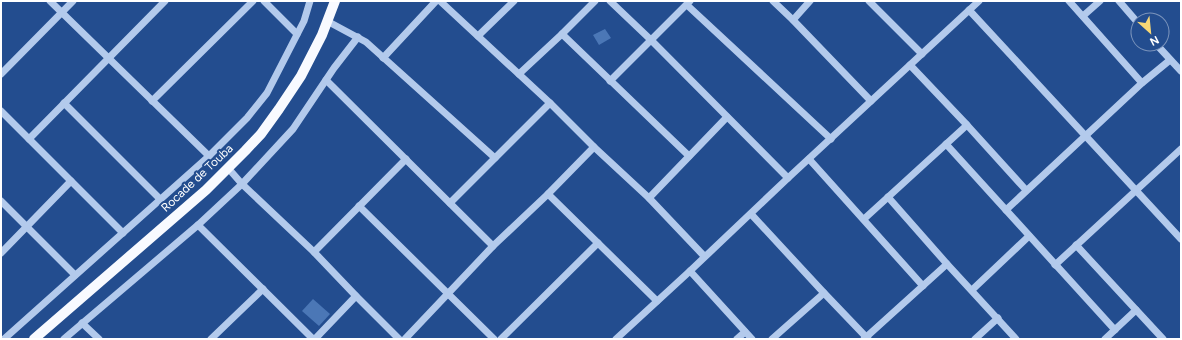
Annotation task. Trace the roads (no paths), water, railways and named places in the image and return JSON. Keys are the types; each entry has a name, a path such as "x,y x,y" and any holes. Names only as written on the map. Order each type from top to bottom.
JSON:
{"main road":[{"name":"Rocade de Touba","path":"34,339 206,190 261,134 279,109 304,68 318,41 335,1"}],"street":[{"path":"50,1 209,156"},
{"path":"1,74 73,1"},
{"path":"29,139 165,1"},
{"path":"152,101 253,1"},
{"path":"264,1 297,34"},
{"path":"4,339 209,156 247,118 267,93 304,21 310,1"},
{"path":"383,58 436,1"},
{"path":"440,1 550,103 594,147 649,198 704,256"},
{"path":"478,36 514,1"},
{"path":"519,74 562,34 594,1"},
{"path":"610,1 651,40 788,178"},
{"path":"773,1 871,101"},
{"path":"793,20 810,1"},
{"path":"870,1 922,54"},
{"path":"616,339 979,1"},
{"path":"1068,1 1142,83"},
{"path":"1083,16 1100,1"},
{"path":"1119,1 1130,14"},
{"path":"610,81 688,3 831,139"},
{"path":"969,10 1181,239"},
{"path":"327,21 366,42 495,158"},
{"path":"562,34 689,156"},
{"path":"64,339 198,225 242,184 293,129 343,55 358,37"},
{"path":"1163,52 1181,71"},
{"path":"1006,210 1142,83 1170,60"},
{"path":"910,65 1026,190"},
{"path":"326,80 493,246"},
{"path":"64,102 160,199"},
{"path":"450,203 550,103"},
{"path":"1,111 123,232"},
{"path":"649,198 727,117"},
{"path":"864,219 967,125"},
{"path":"946,144 1054,265 1115,330"},
{"path":"405,339 493,246 548,194 594,147"},
{"path":"1054,265 1181,150"},
{"path":"314,252 406,159"},
{"path":"809,159 923,286"},
{"path":"228,168 242,184 314,252 399,339"},
{"path":"1,253 71,181"},
{"path":"548,194 657,301"},
{"path":"888,198 1016,339"},
{"path":"1,201 76,275"},
{"path":"360,206 494,339"},
{"path":"751,214 866,338 948,264"},
{"path":"198,225 314,339 356,296"},
{"path":"972,290 1029,236"},
{"path":"501,339 598,243"},
{"path":"1076,245 1162,339"},
{"path":"690,271 752,339"},
{"path":"211,339 263,289"},
{"path":"772,339 824,293"},
{"path":"1105,339 1136,310"},
{"path":"976,339 998,318"},
{"path":"82,323 99,339"},
{"path":"737,339 745,332"}]}
